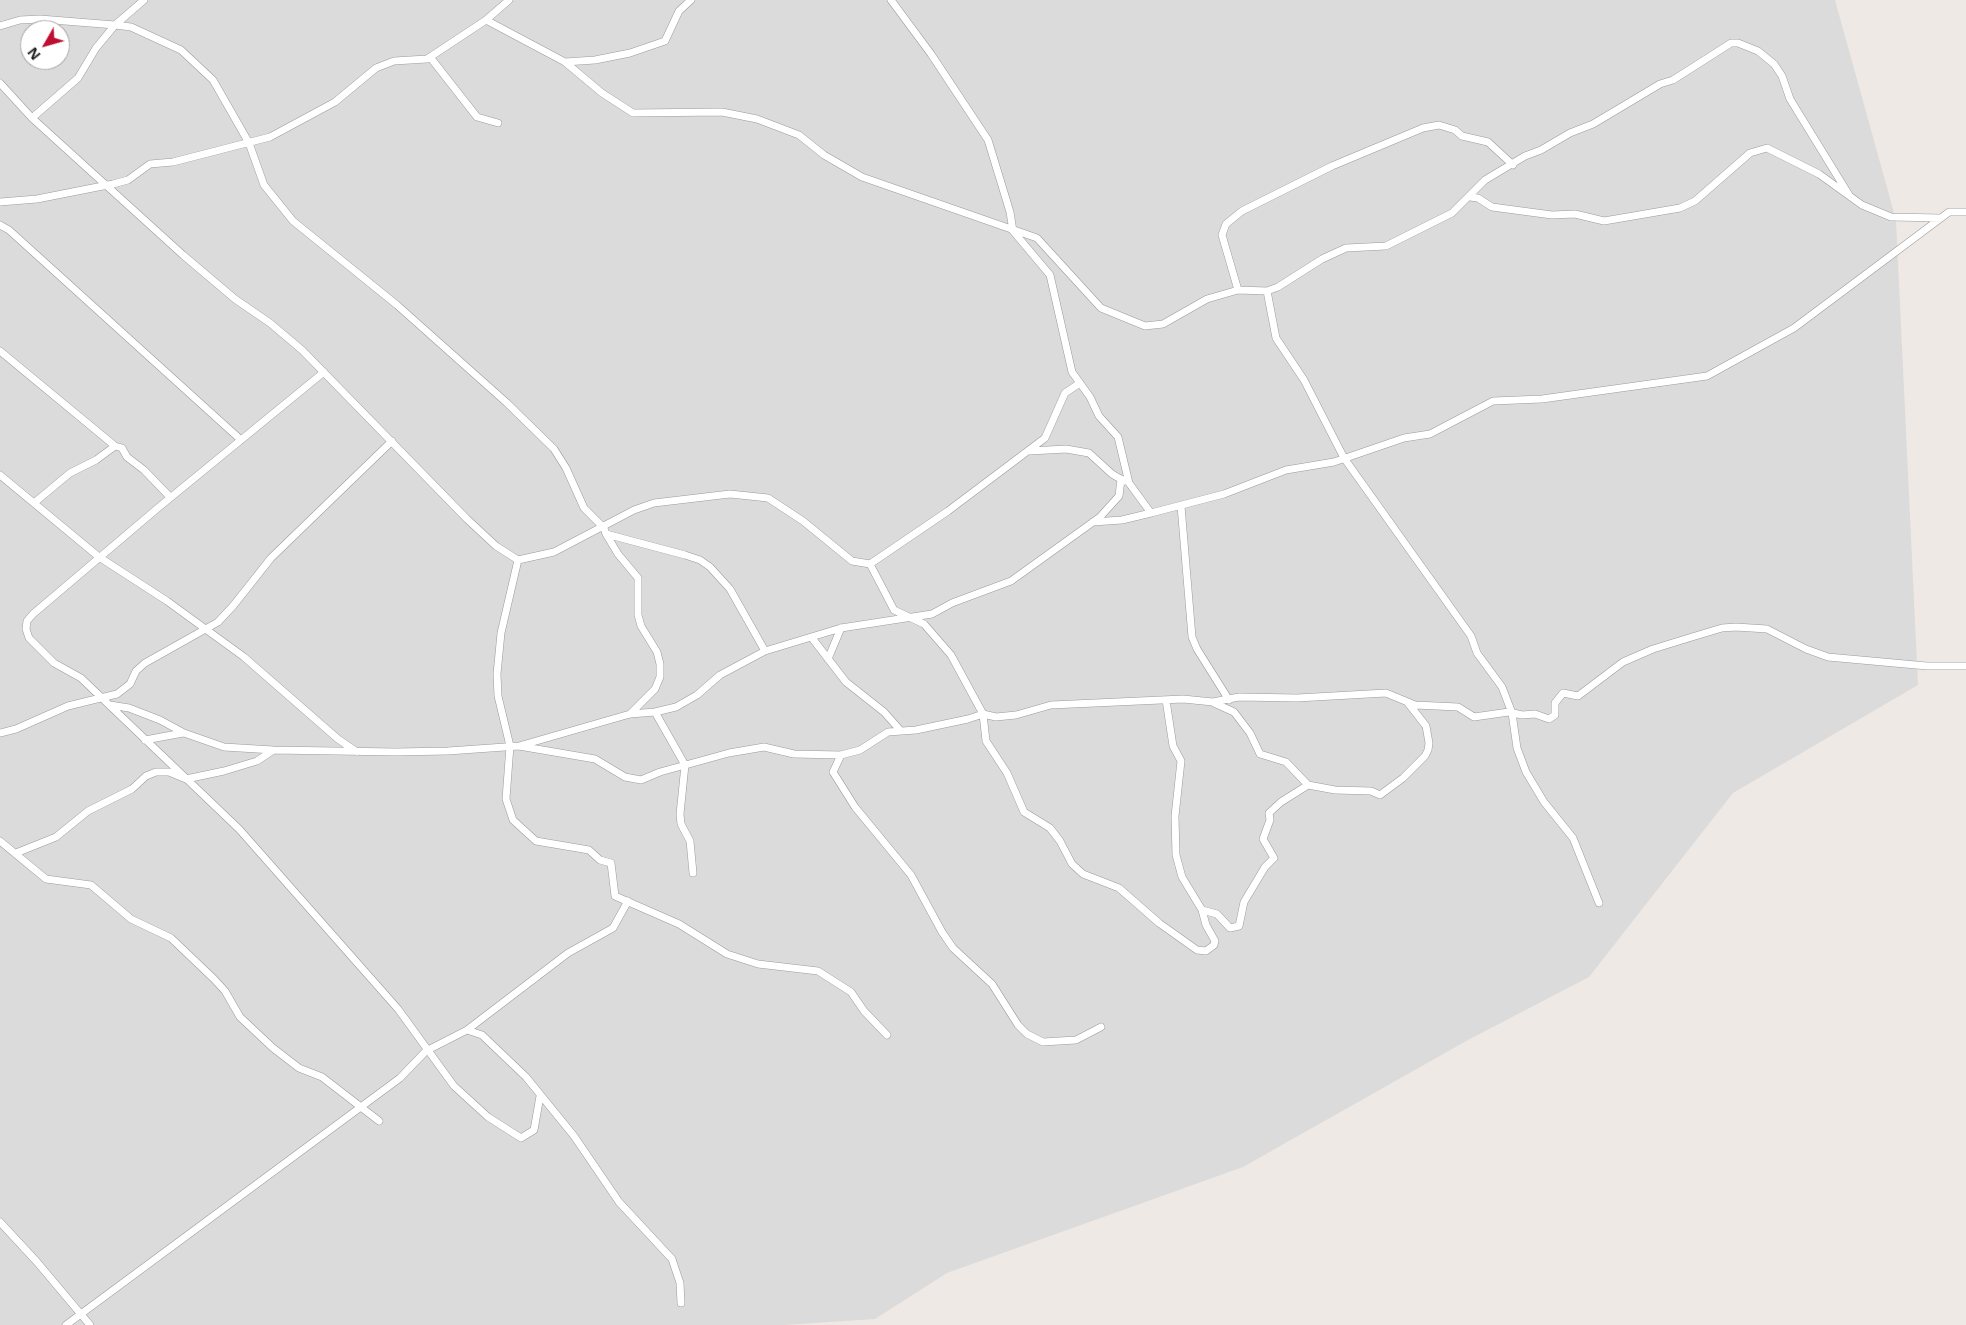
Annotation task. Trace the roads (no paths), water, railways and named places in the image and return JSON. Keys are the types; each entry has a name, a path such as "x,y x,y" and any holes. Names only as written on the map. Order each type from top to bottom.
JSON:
{"street":[{"path":"32,118 78,78 96,48 115,25 144,0"},
{"path":"0,202 37,199 106,186 128,180 150,164 173,162 270,136 320,112 353,89 376,68 394,61 422,60 430,57 486,20 509,0"},
{"path":"565,62 595,60 630,53 664,41 679,11 691,0"},
{"path":"891,0 931,54 988,140 1010,212 1012,231 1050,275 1069,363 1090,397 1099,416 1118,437 1129,483 1151,514"},
{"path":"0,26 20,20 40,19 131,27 181,50 203,69 228,103 249,143 264,185 293,221 397,305 507,403 560,457 584,508 605,531 618,554 638,578 638,615 641,626 657,652 660,664 660,677 655,689 630,714"},
{"path":"486,20 565,62 602,93 633,113 722,112 757,119 799,134 824,155 862,177 1036,238 1100,308 1145,326 1163,324 1207,299 1238,290 1267,291 1278,287 1322,259 1346,248 1386,246 1452,213 1485,180 1570,132 1593,124 1660,84 1673,80 1725,46 1738,43 1758,51 1774,64 1782,76 1790,99 1849,195"},
{"path":"430,57 460,98 477,117 498,123"},
{"path":"0,83 32,118 106,186 235,300 270,323 302,350 467,519 496,546 518,560 554,552 605,531 634,510 654,503 730,494 768,498 803,521 852,561 870,564 948,511 1045,438 1065,393 1080,383"},
{"path":"1238,290 1222,235 1226,224 1242,211 1332,166 1422,128 1439,125 1455,130 1462,136 1488,142 1513,165"},
{"path":"1470,196 1492,206 1552,215 1575,214 1604,222 1680,208 1695,201 1750,153 1767,148 1819,174 1862,205 1891,218 1941,218"},
{"path":"1093,522 1122,520 1151,514 1265,480 1286,470 1344,458 1404,438 1430,434 1493,401 1542,399 1707,376 1794,328 1949,212 1966,212"},
{"path":"0,225 9,230 240,440"},
{"path":"1267,291 1276,338 1304,380 1344,458 1471,636 1478,653 1502,687 1512,713 1517,748 1526,772 1544,802 1573,838 1599,903"},
{"path":"0,351 115,446 122,448 127,457 144,470 170,497"},
{"path":"324,372 99,557 33,614 27,621 26,629 29,638 54,663 81,678 239,830 398,1009 454,1086 488,1116 518,1137 525,1137 534,1130 540,1096"},
{"path":"0,733 16,729 68,706 118,694 130,684 136,671 145,663 218,622 271,558 392,441"},
{"path":"34,503 70,473 96,460 115,446"},
{"path":"1030,450 1066,450 1089,453 1121,479 1129,483"},
{"path":"0,475 99,557 207,629 357,752"},
{"path":"519,746 630,714 655,712 688,701 720,676 765,650 788,642 812,638 841,628 932,614 952,603 1011,581 1093,522 1114,504 1119,496 1121,479"},
{"path":"1181,506 1192,637 1197,649 1229,700"},
{"path":"605,531 700,560 710,567 730,589 765,650"},
{"path":"518,560 501,632 497,674 498,696 510,746 506,799 514,820 536,841 589,850 600,860 611,863 612,887 615,896 679,924 734,957 758,964 818,971 851,992 864,1011 886,1035"},
{"path":"870,564 894,610 924,624 940,640 966,680 983,714 986,741 1007,773 1024,812 1050,828 1072,864 1083,874 1119,888 1159,923 1197,950 1206,951 1214,945 1215,941 1206,925 1202,910 1182,877 1176,855 1175,816 1181,761 1173,746 1166,700"},
{"path":"828,659 841,628"},
{"path":"109,705 128,708 160,720 184,733 224,747 357,752 448,752 519,746 595,759 625,777 636,780 728,753 764,747 794,754 841,755 860,750 888,732 916,730 968,720 983,714 996,717 1051,705 1166,700 1213,702 1239,697 1297,698 1386,693 1408,702 1458,708 1474,717 1509,712 1535,714 1543,718 1551,718 1556,712 1555,703 1563,693 1578,696 1623,662 1653,649 1722,628 1767,629 1806,649 1828,657 1927,666 1966,666"},
{"path":"812,638 846,682 884,712 900,730"},
{"path":"1213,702 1235,714 1250,732 1260,754 1286,762 1308,784 1335,790 1372,791 1380,795 1425,756 1428,750 1429,743 1426,726 1408,702"},
{"path":"655,712 685,765 680,814 681,824 690,841 692,873"},
{"path":"145,740 184,733"},
{"path":"16,853 56,837 88,811 132,790 146,776 156,772 170,772 186,779 224,771 256,761 273,750"},
{"path":"841,755 833,772 855,807 910,875 953,948 992,984 1018,1025 1028,1034 1043,1042 1076,1040 1101,1027"},
{"path":"1202,910 1217,914 1230,928 1239,926 1244,902 1265,868 1274,858 1263,839 1270,820 1269,813 1281,802 1308,784"},
{"path":"0,841 46,879 90,885 131,919 171,938 214,978 226,991 240,1018 273,1048 299,1068 322,1077 379,1121"},
{"path":"66,1325 400,1078 426,1050 468,1030 568,952 613,928 628,901"},
{"path":"468,1030 477,1032 488,1040 526,1077 574,1136 619,1202 672,1259 680,1284 681,1303"},
{"path":"0,1222 37,1262 90,1325"}]}
